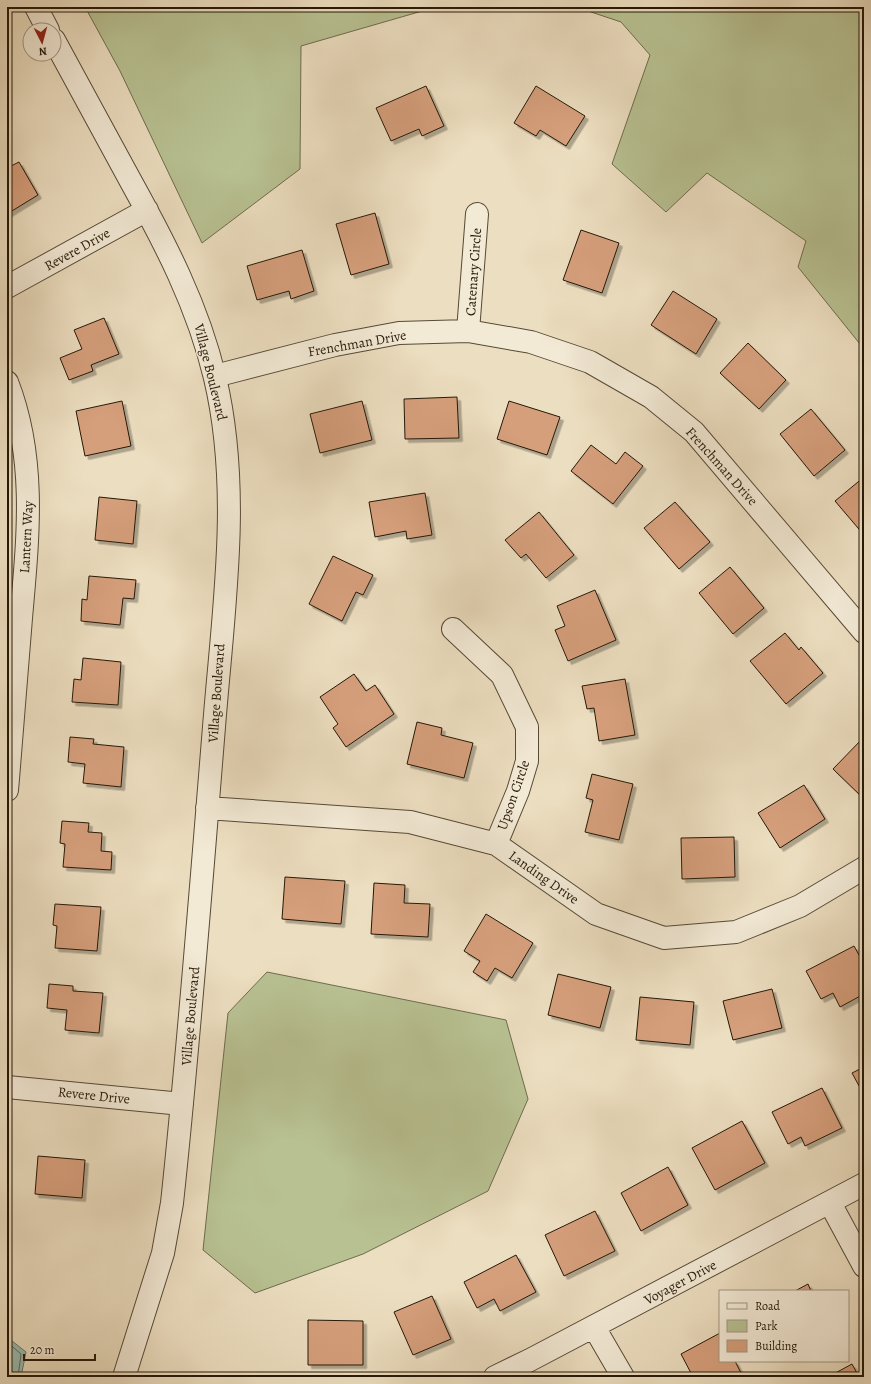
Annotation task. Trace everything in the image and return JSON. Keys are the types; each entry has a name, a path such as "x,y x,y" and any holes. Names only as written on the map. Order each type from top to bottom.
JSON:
{"street":[{"path":"36,7 44,22"},
{"name":"Village Boulevard","path":"62,55 147,210 196,311 215,376 227,445 230,492 227,554 207,808 182,1104 172,1203 167,1235 124,1377"},
{"name":"Revere Drive","path":"7,287 147,210"},
{"name":"Catenary Circle","path":"468,331 478,214"},
{"name":"Frenchman Drive","path":"215,376 335,344 399,334 468,331 531,342 590,362 651,397 694,432 864,632"},
{"name":"Lantern Way","path":"7,382 23,439 29,496 28,539 7,790"},
{"name":"Upson Circle","path":"453,629 502,675 527,726 527,761 518,791 496,844"},
{"name":"Landing Drive","path":"207,808 410,822 496,844 596,914 664,938 736,932 800,906 864,868"},
{"name":"Revere Drive","path":"7,1087 182,1104"},
{"name":"Voyager Drive","path":"494,1377 594,1327 864,1184"},
{"path":"830,1203 864,1266"},
{"path":"594,1327 623,1377"}],"green space":[{"path":"85,7 436,7 301,46 300,169 202,243 120,71"},
{"path":"576,7 864,7 864,349 798,267 806,241 707,173 666,212 612,164 650,55 621,22"},
{"path":"267,972 506,1020 528,1099 488,1191 363,1254 255,1293 203,1250 228,1013"}],"water":[{"path":"7,1337 26,1352 21,1377 7,1377"}],"building":[{"path":"426,86 444,126 422,136 419,129 391,141 376,108"},
{"path":"536,86 585,116 566,146 540,130 536,136 514,123"},
{"path":"19,162 38,195 7,214 7,168"},
{"path":"375,213 389,264 351,275 336,224"},
{"path":"581,230 619,243 602,293 563,280"},
{"path":"302,250 314,291 291,299 289,291 257,300 247,266"},
{"path":"673,291 717,319 696,354 651,325"},
{"path":"104,318 119,354 91,365 93,371 69,380 60,358 82,349 74,330"},
{"path":"748,343 786,380 759,409 720,373"},
{"path":"457,397 459,438 405,439 404,399"},
{"path":"122,401 131,446 85,456 76,411"},
{"path":"362,401 372,440 320,453 310,414"},
{"path":"509,401 560,417 547,455 497,439"},
{"path":"811,409 845,450 814,476 780,434"},
{"path":"591,445 616,464 625,452 643,466 613,504 571,471"},
{"path":"864,477 864,535 835,501"},
{"path":"425,493 432,535 407,539 406,531 375,537 369,502"},
{"path":"99,497 137,501 133,544 95,540"},
{"path":"675,502 710,542 679,569 644,528"},
{"path":"539,512 574,555 546,578 526,554 521,558 505,540"},
{"path":"333,556 373,575 363,595 356,592 342,621 309,604"},
{"path":"730,567 764,608 733,634 699,593"},
{"path":"89,576 136,580 134,599 123,598 120,625 81,621 82,599 87,600"},
{"path":"595,590 616,640 568,661 555,630 565,626 557,606"},
{"path":"785,633 799,650 801,647 823,673 786,704 750,661"},
{"path":"83,658 121,662 118,705 72,702 74,679 81,680"},
{"path":"354,674 366,691 375,685 394,714 346,747 333,728 338,724 320,697"},
{"path":"625,679 635,735 599,741 594,708 587,709 582,686"},
{"path":"417,722 442,728 441,735 473,743 464,778 407,764"},
{"path":"70,737 94,739 93,744 124,747 121,787 83,783 85,764 68,762"},
{"path":"864,737 864,795 862,797 833,769"},
{"path":"592,774 633,784 619,840 585,832 593,800 586,798"},
{"path":"804,785 825,819 780,848 758,813"},
{"path":"62,821 89,823 88,832 102,833 101,851 112,852 111,870 63,867 65,844 60,843"},
{"path":"734,837 735,877 682,879 681,838"},
{"path":"285,877 345,881 341,924 282,919"},
{"path":"374,883 405,885 404,903 430,904 428,937 371,934"},
{"path":"55,904 101,907 97,951 55,948 57,926 53,925"},
{"path":"486,914 533,943 512,978 495,968 487,981 473,972 480,961 464,951"},
{"path":"854,946 864,964 864,994 840,1007 833,993 821,999 806,971"},
{"path":"558,974 611,987 600,1028 548,1015"},
{"path":"49,984 73,986 73,991 103,993 99,1033 65,1030 67,1010 47,1008"},
{"path":"772,989 782,1028 733,1040 723,1001"},
{"path":"640,997 694,1002 690,1045 636,1040"},
{"path":"864,1067 864,1095 852,1073"},
{"path":"822,1088 842,1128 805,1146 801,1137 788,1144 772,1112"},
{"path":"742,1121 765,1163 715,1190 692,1148"},
{"path":"38,1156 85,1160 82,1198 35,1194"},
{"path":"668,1167 688,1205 641,1231 621,1193"},
{"path":"595,1211 615,1251 564,1276 545,1235"},
{"path":"516,1255 536,1292 500,1311 494,1299 477,1308 464,1282"},
{"path":"808,1284 811,1290 797,1290"},
{"path":"432,1296 451,1339 413,1355 394,1312"},
{"path":"308,1320 363,1321 363,1365 308,1365"},
{"path":"719,1334 719,1362 736,1362 743,1377 693,1377 681,1354"},
{"path":"852,1364 859,1377 828,1377"}]}
